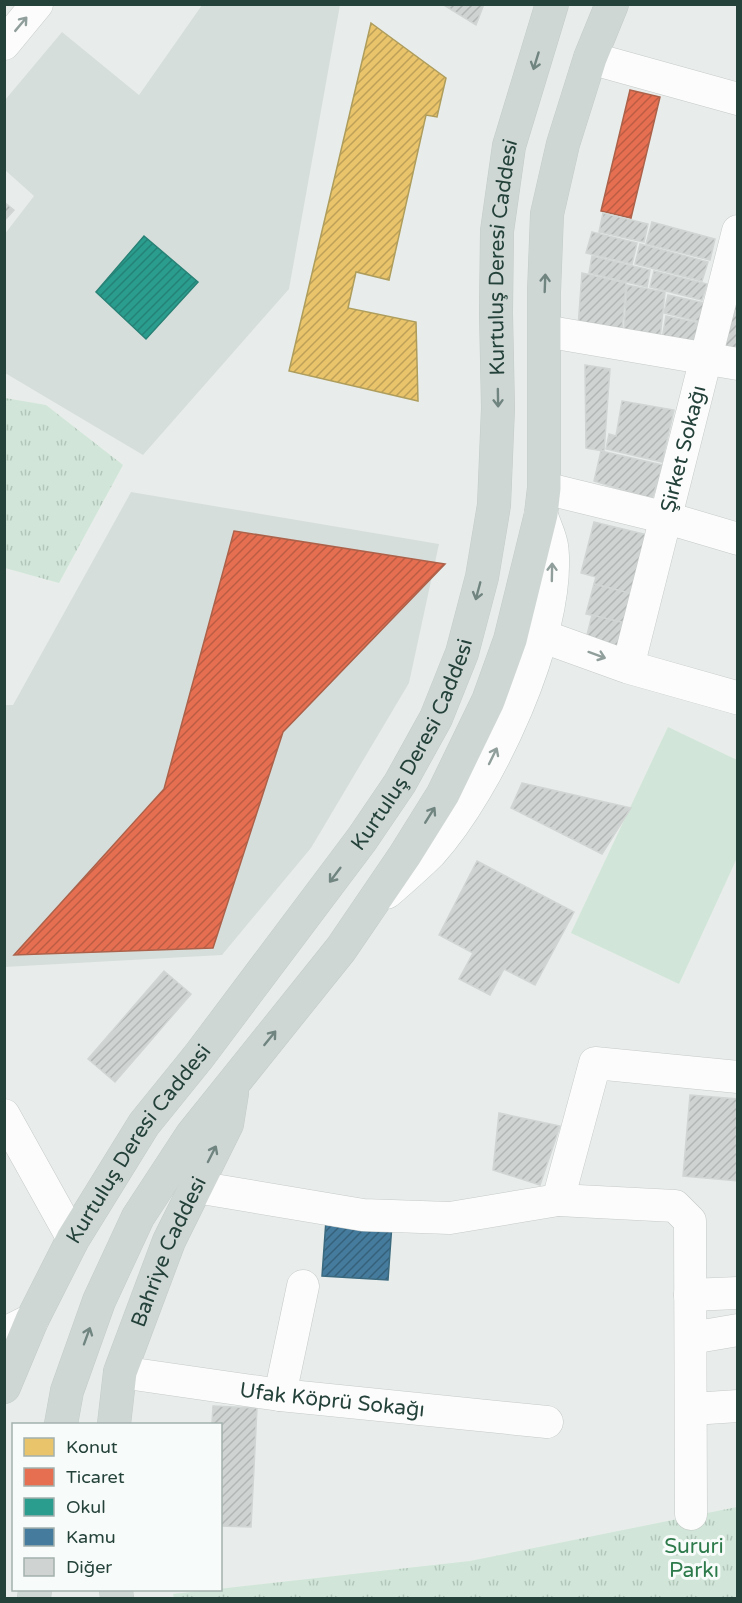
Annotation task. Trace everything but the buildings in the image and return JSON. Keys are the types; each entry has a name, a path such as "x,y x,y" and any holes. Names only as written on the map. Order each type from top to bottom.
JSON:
{"main road":[{"name":"Kurtuluş Deresi Caddesi","path":"4,1387 18,1327 144,1124 348,858 400,783 436,718 462,653 482,577 494,505 498,408 497,231 509,147 552,4"},
{"name":"Kurtuluş Deresi Caddesi","path":"62,1423 67,1391 99,1300 138,1217 191,1137 341,949 405,855 443,794 488,701 510,640 543,501 547,214 563,144 590,58 612,4"},
{"path":"364,914 431,852 457,817 483,778 517,706 542,636 552,579 552,547 543,501"},
{"path":"542,636 628,667 738,698"},
{"name":"Bahriye Caddesi","path":"114,1423 120,1372 169,1241 227,1124 234,1084"}],"street":[{"path":"4,44 37,4"},
{"path":"590,58 738,99"},
{"name":"Şirket Sokağı","path":"628,667 738,231"},
{"path":"544,331 738,364"},
{"path":"543,501 667,518 738,539"},
{"path":"558,1200 595,1063 738,1077"},
{"path":"4,1115 73,1239"},
{"path":"196,1187 363,1215 450,1218 558,1200 675,1206 690,1221 691,1514"},
{"path":"280,1395 303,1286"},
{"path":"690,1295 738,1293"},
{"path":"691,1338 738,1330"},
{"name":"Ufak Köprü Sokağı","path":"120,1372 280,1395 547,1422"},
{"path":"692,1409 738,1406"}],"shaded area":[{"path":"202,5 340,5 289,289 143,455 5,373 4,235 34,196 5,170 5,100 62,32 139,95"},
{"path":"131,492 439,544 409,683 311,848 222,955 5,967 5,705 13,705"}],"green space":[{"path":"5,398 46,405 123,465 59,583 5,568"},
{"path":"668,727 737,760 737,858 679,984 571,933"},
{"name":"Sururi Parkı","path":"737,1507 737,1598 174,1598 173,1594 222,1591 222,1589 470,1561"}]}
